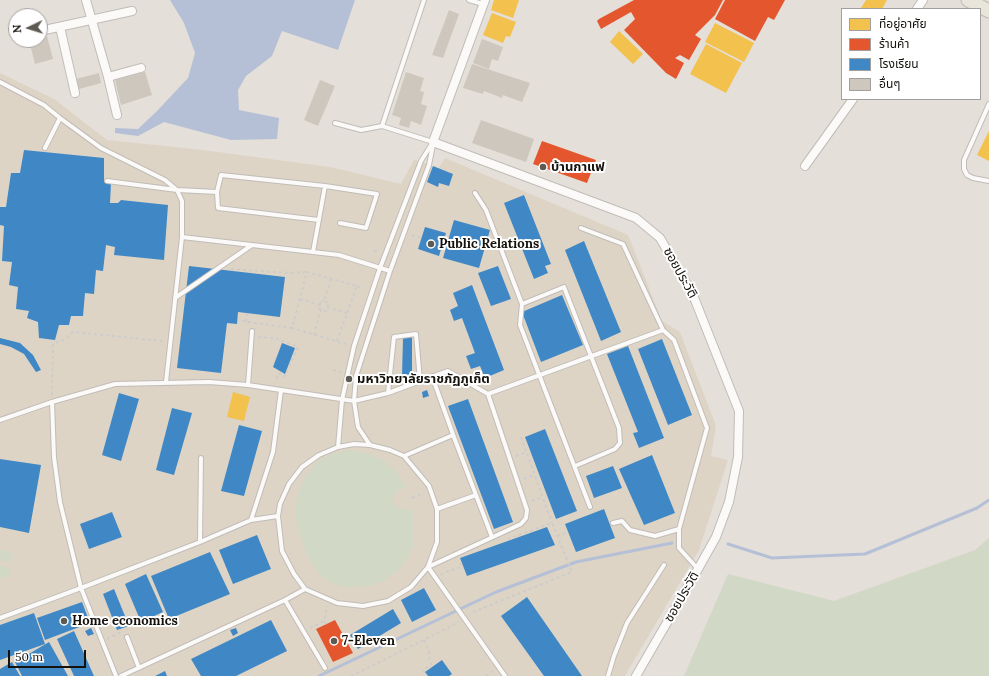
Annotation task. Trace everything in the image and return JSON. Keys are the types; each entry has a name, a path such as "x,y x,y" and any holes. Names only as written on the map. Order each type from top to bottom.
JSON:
{"main road":[{"path":"968,0 989,11"}],"street":[{"path":"86,0 108,77 117,115"},
{"path":"433,142 485,2"},
{"path":"48,29 132,11"},
{"path":"60,27 75,93"},
{"path":"108,77 141,68"},
{"path":"805,166 852,100"},
{"name":"ซอยประวัติ","path":"433,142 636,218 660,238 693,295 739,411 738,457 729,502 716,536 636,676"}],"lane":[{"path":"382,126 424,0"},
{"path":"470,0 485,2"},
{"path":"1,84 44,105 101,148 164,180 177,190 182,201 182,237 166,382"},
{"path":"989,104 964,160 964,169 967,175 989,181"},
{"path":"45,148 60,118"},
{"path":"335,123 361,130 382,126 433,142"},
{"path":"338,447 342,400 354,346 380,268 421,161 433,142"},
{"path":"370,445 358,427 354,401 356,376 390,272 429,165 433,142"},
{"path":"319,220 218,208 218,192 221,175 325,186 377,194 366,228 340,223"},
{"path":"107,181 177,190 218,192"},
{"path":"312,252 325,186"},
{"path":"475,193 486,210 522,304 520,325 590,507"},
{"path":"581,228 623,244 663,330 674,340 707,428 679,529 679,548 698,569"},
{"path":"182,237 338,255 390,272"},
{"path":"175,298 252,245"},
{"path":"522,304 564,287 619,428 620,443 615,449 575,466"},
{"path":"488,394 663,330"},
{"path":"248,386 251,334"},
{"path":"388,393 394,337 416,334 420,381"},
{"path":"0,420 52,402 116,384 209,382 280,390 354,401 388,393 448,371 488,394 527,510 526,518 521,524 428,566"},
{"path":"432,376 492,537"},
{"path":"251,520 272,452 280,390"},
{"path":"52,402 54,456 60,502 82,588 116,676"},
{"path":"404,456 453,435"},
{"path":"354,444 370,445 404,456 429,486 437,510 437,542 428,566 411,587 388,600 363,606 337,603 306,589 294,574 282,551 278,516 280,504 289,484 302,468 319,455 338,447 354,444"},
{"path":"200,542 201,458"},
{"path":"437,510 476,495"},
{"path":"0,618 200,542 251,520 278,516"},
{"path":"613,523 622,520 630,530 655,536 679,529"},
{"path":"608,676 627,623 664,565"},
{"path":"428,566 505,676"},
{"path":"122,676 306,589"},
{"path":"285,600 324,668"},
{"path":"127,638 139,668"}],"path":[{"path":"412,235 422,238"},
{"path":"228,268 290,273 307,272 361,288"},
{"path":"292,328 307,272"},
{"path":"314,335 321,309 319,309 321,300 324,301 331,279"},
{"path":"338,341 357,286"},
{"path":"300,298 320,305"},
{"path":"321,309 326,311 328,302 324,301"},
{"path":"327,307 347,313"},
{"path":"247,313 246,321 251,334 276,338 298,347 285,376 279,372 276,382"},
{"path":"242,320 292,328 354,346"},
{"path":"52,402 53,344 66,339 73,332 170,341"},
{"path":"473,612 572,572 542,497 521,437"},
{"path":"509,458 526,452"},
{"path":"517,482 534,475"},
{"path":"525,504 542,497"},
{"path":"502,541 552,523"},
{"path":"557,536 568,532"},
{"path":"444,572 462,567 458,557"},
{"path":"326,624 324,621 328,603"},
{"path":"351,676 465,618"},
{"path":"303,631 324,621"},
{"path":"102,641 124,631"},
{"path":"424,640 430,655 429,661 431,664 423,670 426,676"},
{"path":"491,676 492,672"}],"shaded area":[{"name":"มหาวิทยาลัยราชภัฏภูเก็ต","path":"0,73 54,99 107,140 203,150 330,167 401,184 414,160 421,161 438,169 445,158 628,235 662,321 680,332 716,426 711,456 728,460 699,550 625,676 0,676"}],"green space":[{"path":"348,450 367,453 383,460 396,471 406,487 396,492 392,498 394,506 403,509 413,509 413,546 408,558 399,570 385,580 370,586 342,587 328,581 317,571 307,555 296,522 296,500 304,479 314,465 329,455"},
{"path":"989,538 989,676 684,676 728,574 834,601 975,550"},
{"path":"0,550 13,552 11,562 0,560"},
{"path":"0,566 10,568 9,578 0,577"}],"water":[{"path":"170,0 355,0 338,50 282,31 272,56 246,76 238,90 239,110 279,118 277,139 231,140 164,122 138,136 115,133 115,128 138,129 188,78 195,53 184,23"}],"building: ที่อยู่อาศัย":[{"path":"494,0 519,0 513,18 491,10"},
{"path":"866,0 887,0 883,8 861,8"},
{"path":"492,13 516,22 510,37 506,36 503,43 483,35"},
{"path":"715,23 754,43 744,62 705,42"},
{"path":"619,31 643,54 633,64 610,42"},
{"path":"706,44 742,63 726,93 690,74"},
{"path":"989,131 989,161 977,155"},
{"path":"233,392 250,397 244,421 227,417"}],"building: ร้านค้า":[{"path":"634,0 723,0 715,15 695,35 701,39 689,60 680,55 675,58 684,63 676,79 666,73 624,30 635,19 631,12 601,29 597,21 599,19"},
{"path":"725,0 785,0 774,20 768,17 755,41 715,19"},
{"path":"542,141 596,160 587,183 533,164"},
{"name":"7-Eleven","path":"335,620 353,653 333,662 316,629"}],"building: โรงเรียน":[{"path":"24,150 104,158 104,182 111,183 110,203 118,203 121,200 168,205 164,260 114,255 115,247 106,245 103,271 96,270 94,294 85,293 83,316 71,316 69,325 59,325 55,340 39,338 38,322 27,318 29,311 16,309 18,287 9,285 12,262 2,261 4,226 0,225 0,207 6,207 11,173 20,173"},
{"path":"433,166 453,174 449,186 439,183 438,187 427,182"},
{"path":"524,195 551,264 545,266 548,273 534,279 504,203"},
{"path":"454,220 490,230 479,268 443,258"},
{"name":"Public Relations","path":"425,227 446,233 439,256 418,249"},
{"path":"584,241 621,332 601,341 565,250"},
{"path":"189,266 285,277 280,317 238,312 237,324 227,323 221,373 177,368"},
{"path":"498,266 511,299 491,306 478,273"},
{"path":"472,285 504,370 485,378 480,366 471,369 466,356 475,353 462,318 454,321 450,310 458,306 453,293"},
{"path":"562,295 583,345 541,362 522,312"},
{"path":"412,337 412,376 402,376 403,338"},
{"path":"0,338 20,343 33,355 41,370 36,372 24,354 11,347 0,344"},
{"path":"662,339 692,415 668,425 638,349"},
{"path":"282,343 295,348 285,374 273,367"},
{"path":"628,346 664,438 639,448 633,433 638,432 607,354"},
{"path":"427,390 429,396 423,398 422,392"},
{"path":"119,393 139,399 121,461 102,455"},
{"path":"468,399 513,522 494,529 448,406"},
{"path":"172,408 192,413 174,475 156,470"},
{"path":"239,425 262,431 244,496 221,491"},
{"path":"545,429 577,511 556,519 525,437"},
{"path":"652,455 675,513 644,525 619,469"},
{"path":"0,459 41,465 29,533 0,527"},
{"path":"613,466 622,488 594,498 586,476"},
{"path":"604,509 615,538 576,552 565,524"},
{"path":"112,512 122,537 89,549 80,524"},
{"path":"547,527 555,545 467,576 460,558"},
{"path":"257,535 271,569 233,584 219,550"},
{"path":"210,552 230,594 169,619 151,576"},
{"path":"146,574 163,612 141,622 125,584"},
{"path":"424,588 436,610 412,622 401,600"},
{"path":"114,589 129,626 117,630 103,594"},
{"path":"527,597 582,676 544,676 501,616"},
{"name":"Home economics","path":"82,602 90,623 45,640 37,618"},
{"path":"393,609 401,623 358,649 350,635"},
{"path":"34,613 45,644 0,660 0,625"},
{"path":"271,620 287,651 236,676 201,676 191,659"},
{"path":"91,628 94,634 88,636 85,631"},
{"path":"236,628 238,633 233,636 230,630"},
{"path":"74,631 94,676 74,676 57,639"},
{"path":"49,642 68,676 22,676 15,662"},
{"path":"442,660 452,674 449,676 428,676 425,672"},
{"path":"12,662 20,676 0,676 0,669"},
{"path":"165,671 167,676 155,676"}],"building: อื่นๆ":[{"path":"449,10 459,14 443,58 432,55"},
{"path":"482,39 503,47 498,61 492,59 489,69 473,63"},
{"path":"48,40 53,59 35,64 31,48 48,48"},
{"path":"472,64 530,83 522,102 503,95 502,98 484,91 483,94 463,88"},
{"path":"145,72 152,95 121,105 115,80"},
{"path":"406,72 424,78 420,91 424,92 421,104 427,106 421,125 411,121 409,128 399,125 401,118 392,115"},
{"path":"99,73 101,83 79,89 76,79"},
{"path":"320,80 335,86 318,126 304,120"},
{"path":"481,120 534,139 526,162 472,143"}],"waterway":[{"path":"728,544 772,558 865,554 977,508 989,500"},
{"path":"319,676 496,592 576,562 672,543"}],"place":[{"name":"บ้านกาแฟ","path":"543,167"},
{"name":"Public Relations","path":"431,244"},
{"name":"มหาวิทยาลัยราชภัฏภูเก็ต","path":"349,379"},
{"name":"Home economics","path":"64,621"},
{"name":"7-Eleven","path":"334,641"}]}
